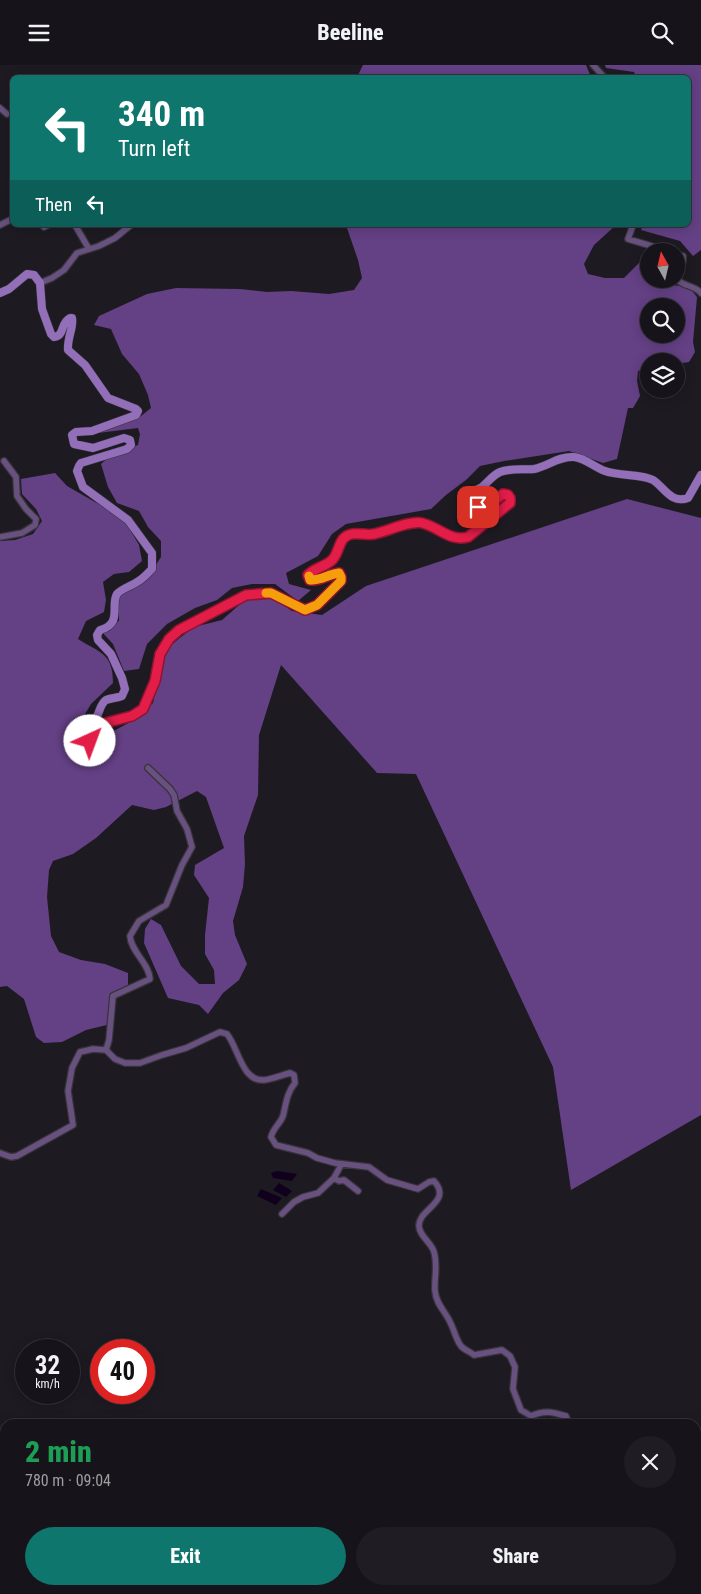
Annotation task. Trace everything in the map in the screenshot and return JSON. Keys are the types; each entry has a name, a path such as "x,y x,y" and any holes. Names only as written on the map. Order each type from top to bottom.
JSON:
{"street":[{"path":"593,65 602,75"},
{"path":"0,108 7,114"},
{"path":"76,227 89,249"},
{"path":"40,283 64,270 77,253 99,247 129,227"},
{"path":"632,227 628,239 641,243"},
{"path":"0,293 9,289 27,275 34,275 40,283 42,309 51,334 54,337 58,337 64,322 70,318 72,319 73,325 67,342 68,350 85,365 108,398 138,411 136,415 92,431 76,432 72,435 74,444 93,448 124,439 130,440 131,445 126,449 81,463 77,471 83,487 128,520 152,553 152,569 138,581 118,593 112,622 106,628 100,630 97,635 98,640 111,654 125,689 122,696 116,699 107,699 102,704 85,735 84,739 87,741 90,741 105,723 132,716 143,709 155,681 160,654 169,639 179,630 246,595 271,593 305,610 317,605 341,581 341,577 339,573 335,573 310,580 308,575 332,560 344,537 353,533 372,534 420,522 453,538 468,537 510,503 510,500 508,495 503,494 490,504 478,507 472,506 464,500 465,493 482,487 495,474 506,470 535,468 565,457 580,458 603,471 649,478 669,496 680,500 688,498 701,475"},
{"path":"685,285 698,289 701,293"},
{"path":"0,537 22,533 35,525 36,519 26,509 18,496 16,477 4,461"},
{"path":"106,1050 109,1040 112,996 150,979 145,964 131,943 130,936 139,921 166,905 182,865 192,847 187,829 177,811 174,795 148,768"},
{"path":"0,1153 11,1157 18,1156 73,1125 68,1091 72,1068 80,1052 93,1049 106,1050 115,1059 125,1063 140,1063 186,1048 220,1032 227,1034 238,1053 243,1068 252,1077 262,1080 290,1073 294,1075 295,1083 289,1090 282,1117 271,1137 276,1145 308,1153 317,1158 342,1165 369,1167 387,1180 418,1189 429,1182 434,1181 437,1184 438,1200 420,1219 418,1225 434,1250 437,1267 435,1291 438,1304 450,1320 462,1347 474,1355 502,1350 510,1356 515,1367 513,1389 521,1410 531,1416 541,1411 550,1411 566,1416 567,1419"},
{"path":"282,1213 303,1197 318,1193 334,1178 342,1165"},
{"path":"334,1178 339,1181 344,1180 358,1191"}],"shaded area":[{"path":"363,65 586,65 590,75 358,75"},
{"path":"605,65 701,65 701,250 693,256 685,247 685,243 641,230 642,227 691,227 691,75 635,75 634,72 606,68"},
{"path":"347,227 614,227 594,245 584,264 588,274 605,278 624,278 640,262 640,288 689,287 697,297 693,342 695,352 689,362 685,363 685,353 640,353 640,371 638,371 637,381 640,396 633,408 628,408 617,459 603,463 569,451 480,466 431,509 346,524 332,534 318,556 286,573 289,584 311,590 298,601 275,584 252,584 232,588 217,600 195,608 167,624 147,644 139,669 124,671 113,644 100,630 119,621 119,588 152,571 161,557 161,541 148,527 139,511 117,503 108,487 101,464 109,457 138,445 140,434 138,428 98,433 101,429 141,416 151,408 139,374 122,354 111,329 94,325 99,316 147,294 176,288 240,289 267,292 291,291 329,294 354,290 362,278"},
{"path":"55,473 67,486 121,514 139,545 142,561 129,572 114,574 103,582 106,600 104,612 86,621 78,639 99,651 108,660 111,665 113,683 91,704 81,721 74,740 80,747 134,720 153,703 164,651 194,627 222,620 246,599 270,596 292,611 322,615 366,586 627,499 701,518 701,1115 571,1190 553,1067 416,774 377,773 281,665 259,735 258,795 244,836 245,864 243,887 233,921 235,935 247,964 239,980 223,993 208,1014 199,1005 168,998 144,943 145,929 151,919 161,925 181,966 199,984 215,984 214,970 205,954 209,898 194,875 195,865 224,848 206,797 197,791 166,807 154,810 132,805 96,838 73,854 53,861 49,870 47,897 51,936 59,952 81,960 105,964 128,973 128,985 113,1003 111,1024 86,1030 62,1042 44,1043 36,1037 24,999 7,986 0,987 0,541 15,540 33,534 42,521 36,509 22,494 21,479"},
{"path":"277,1171 297,1174 292,1181 273,1178 271,1173"},
{"path":"279,1183 292,1191 286,1197 273,1190"},
{"path":"261,1189 282,1198 276,1205 257,1196"}],"slow traffic":[{"path":"266,593 271,593 305,610 317,605 341,581 339,573 315,580 310,580 309,576"}],"route":[{"path":"90,741 105,723 132,716 143,709 155,681 160,654 169,639 179,630 246,595 255,593 271,593 305,610 317,605 341,581 339,573 315,580 310,580 308,575 332,560 344,537 353,533 372,534 420,522 453,538 460,539 468,537 510,503 510,498 508,495 503,494 490,504 478,507"}]}
